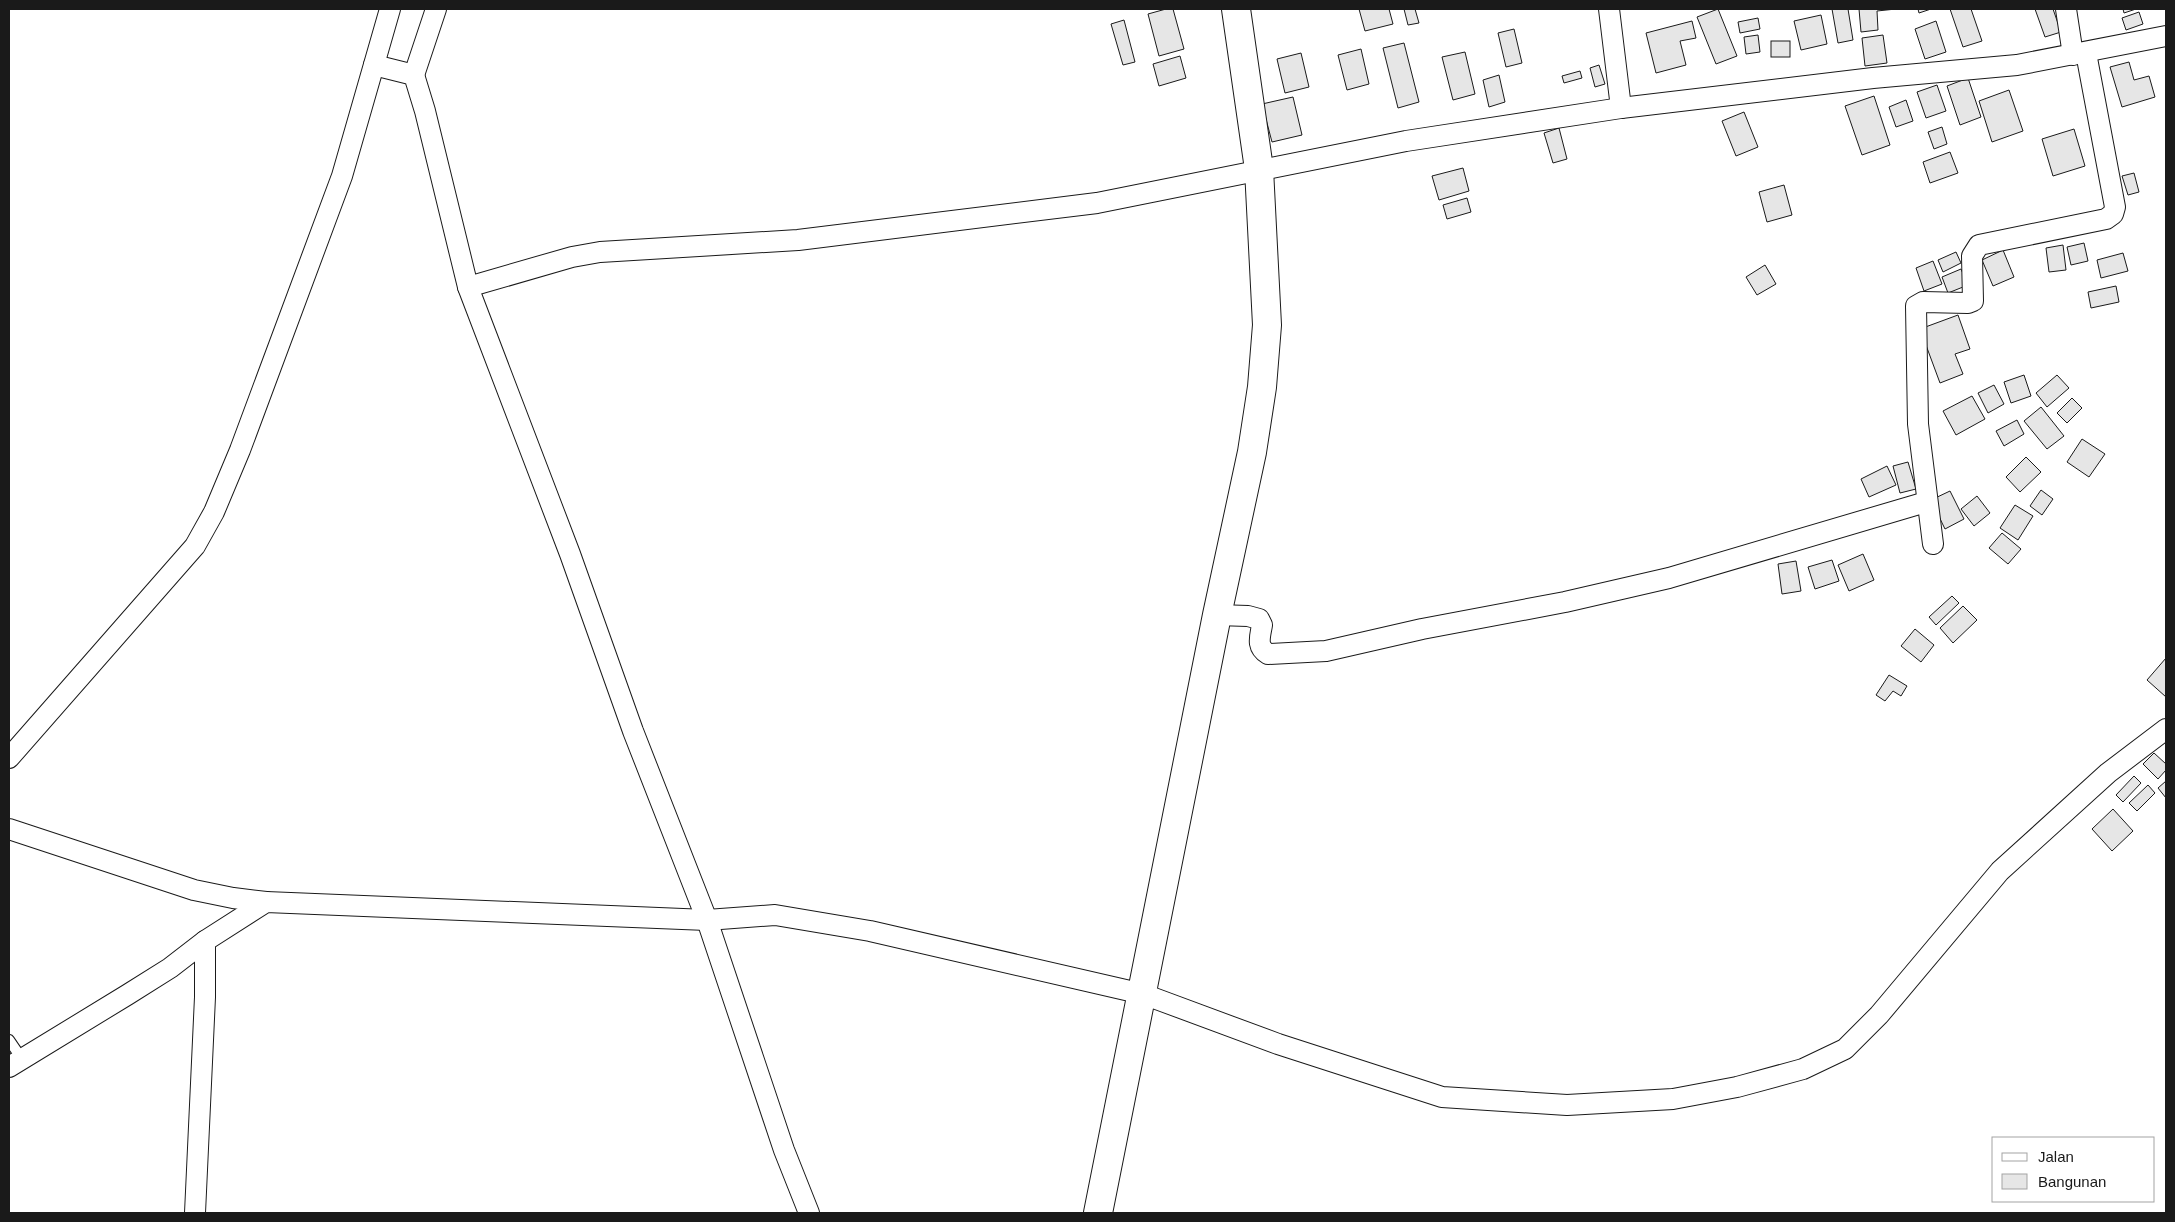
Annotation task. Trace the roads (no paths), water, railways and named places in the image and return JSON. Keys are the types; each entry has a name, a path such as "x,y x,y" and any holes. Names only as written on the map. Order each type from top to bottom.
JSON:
{"main road":[{"path":"1098,1213 1217,615 1252,452 1262,388 1267,325 1259,169 1236,9"}],"street":[{"path":"9,758 195,546 214,512 240,450 342,176 390,9"},
{"path":"436,9 414,75 425,111 468,286 570,554 633,730 707,920 784,1150 809,1213"},
{"path":"1608,9 1621,108"},
{"path":"1933,544 1926,502 1918,424 1916,306 1923,302 1968,303 1973,301 1972,256 1979,245 2106,219 2115,211 2080,54 2066,9"},
{"path":"468,286 572,257 600,252 808,239 1096,203 1406,141 1621,108 1873,78 2017,65 2166,36"},
{"path":"374,65 414,75"},
{"path":"1217,615 1248,616 1259,619 1262,625 1259,643 1261,648 1268,654 1326,651 1422,629 1565,602 1669,578 1926,502"},
{"path":"9,829 194,890 266,902 707,920 775,915 870,931 1143,994 1278,1044 1442,1097 1567,1105 1673,1100 1737,1087 1803,1069 1845,1048 1879,1015 2000,871 2108,773 2166,729"},
{"path":"16,1063 127,996 170,968 205,941 266,902"},
{"path":"195,1213 205,997 205,941"}],"lane":[{"path":"9,1040 16,1063"}]}
